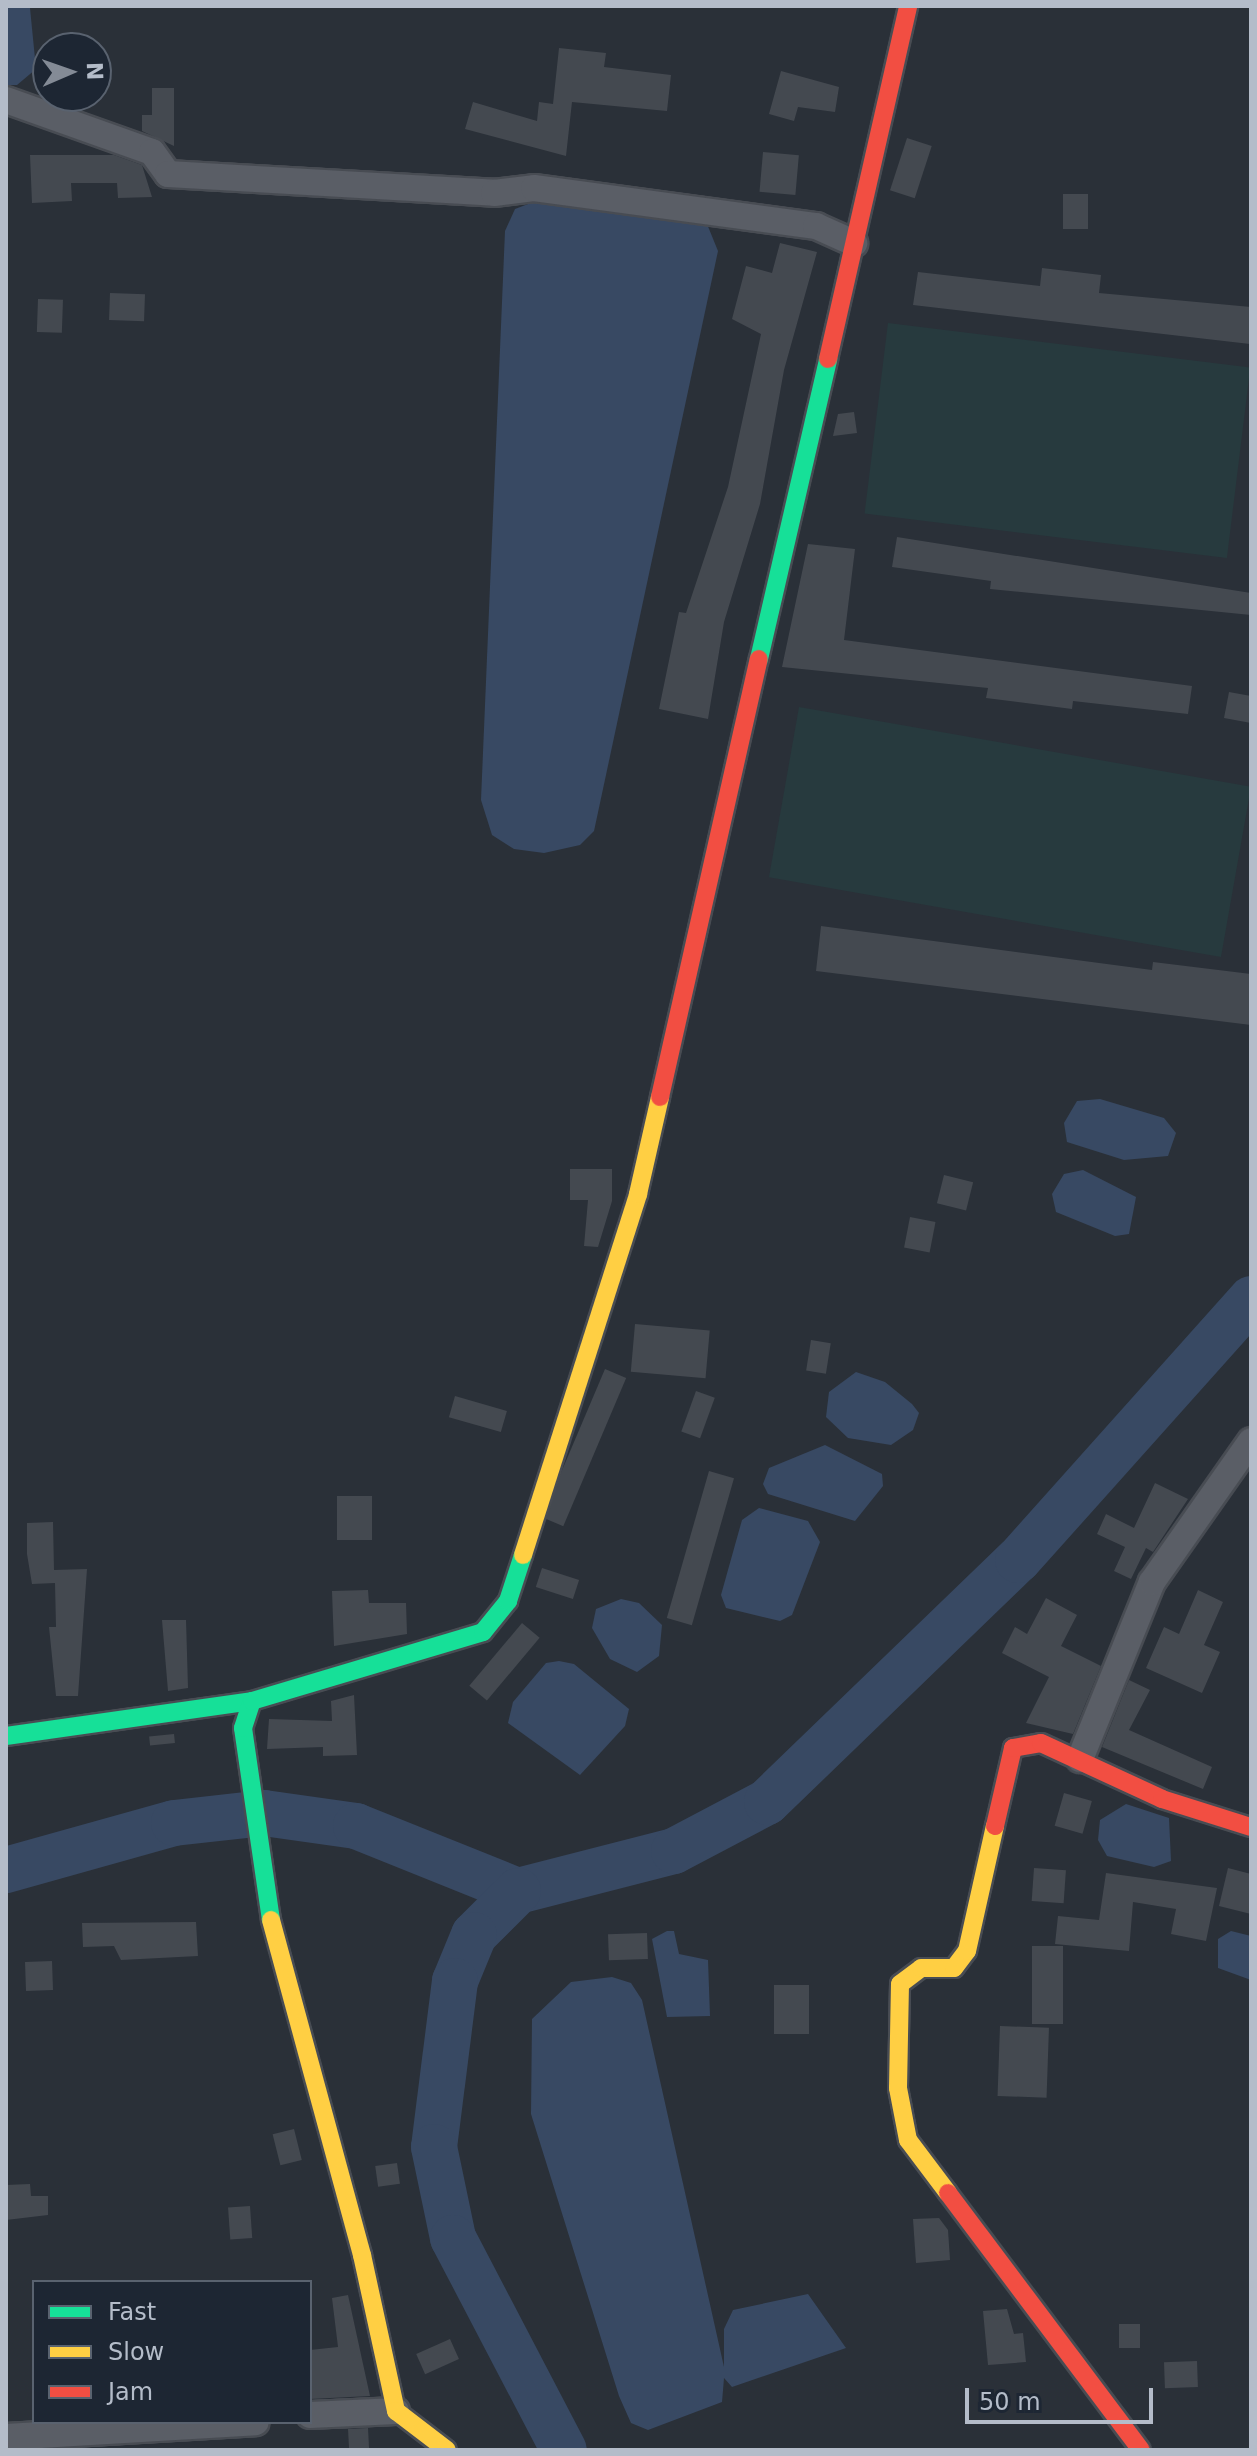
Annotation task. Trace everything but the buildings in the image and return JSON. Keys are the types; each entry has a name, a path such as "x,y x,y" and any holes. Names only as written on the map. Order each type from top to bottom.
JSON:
{"street":[{"path":"6,1736 252,1701 465,1640 483,1632 508,1601 638,1194 908,6"},
{"path":"6,100 152,152 168,174 494,193 534,188 816,226 854,243"},
{"path":"1080,1759 1152,1582 1251,1441"},
{"path":"252,1701 244,1751 259,1878 362,2255 396,2411"},
{"path":"1141,2450 908,2140 898,2088 900,1984 921,1968 954,1968 967,1951 1013,1748 1041,1743 1162,1799 1251,1827"},
{"path":"312,2415 396,2411 447,2450"},
{"path":"6,2437 223,2424"}],"green space":[{"path":"888,323 1250,367 1227,558 865,514"},
{"path":"799,707 1251,787 1221,957 769,877"}],"water":[{"path":"6,6 30,8 32,72 17,85 6,85"},
{"path":"536,201 691,218 707,224 718,251 594,831 580,845 544,853 514,849 492,835 481,800 505,231 515,209"},
{"path":"1100,1099 1164,1118 1176,1133 1168,1156 1124,1160 1067,1142 1064,1123 1077,1101"},
{"path":"1083,1170 1136,1197 1129,1234 1115,1236 1056,1212 1052,1194 1064,1174"},
{"path":"856,1372 885,1382 912,1404 919,1413 913,1430 891,1445 848,1438 826,1417 829,1392"},
{"path":"825,1445 882,1474 883,1486 855,1521 768,1494 763,1484 769,1468"},
{"path":"759,1508 808,1521 820,1542 792,1615 780,1621 726,1608 721,1595 742,1520"},
{"path":"621,1599 639,1603 662,1625 659,1656 637,1672 610,1659 592,1628 596,1609"},
{"path":"559,1661 574,1664 629,1709 625,1726 580,1775 508,1723 513,1702 546,1663"},
{"path":"1126,1804 1169,1818 1171,1861 1154,1867 1107,1856 1098,1840 1100,1820"},
{"path":"674,1931 679,1954 708,1960 710,2016 667,2017 652,1939"},
{"path":"1231,1931 1251,1936 1251,1980 1218,1968 1218,1939"},
{"path":"612,1977 631,1983 642,2000 724,2367 724,2329 733,2310 808,2294 846,2348 732,2387 724,2378 722,2402 648,2430 631,2423 619,2396 531,2114 532,2019 571,1982"}],"waterway":[{"path":"6,1870 174,1823 264,1813 356,1826 518,1891 674,1851 767,1802 1018,1560 1251,1299"},
{"path":"518,1891 474,1935 455,1981 434,2147 453,2238 564,2450"}],"traffic: fast":[{"path":"759,659 828,359"},
{"path":"271,1920 243,1728 252,1701 483,1632 508,1601 523,1555"},
{"path":"6,1736 252,1701"}],"traffic: slow":[{"path":"523,1555 638,1194 660,1097"},
{"path":"948,2193 908,2140 898,2088 900,1984 921,1968 954,1968 967,1951 995,1826"},
{"path":"271,1920 362,2255 396,2411 447,2450"}],"traffic: jam":[{"path":"828,359 908,6"},
{"path":"660,1097 759,659"},
{"path":"995,1826 1013,1748 1041,1743 1162,1799 1251,1827"},
{"path":"948,2193 1141,2450"}]}
